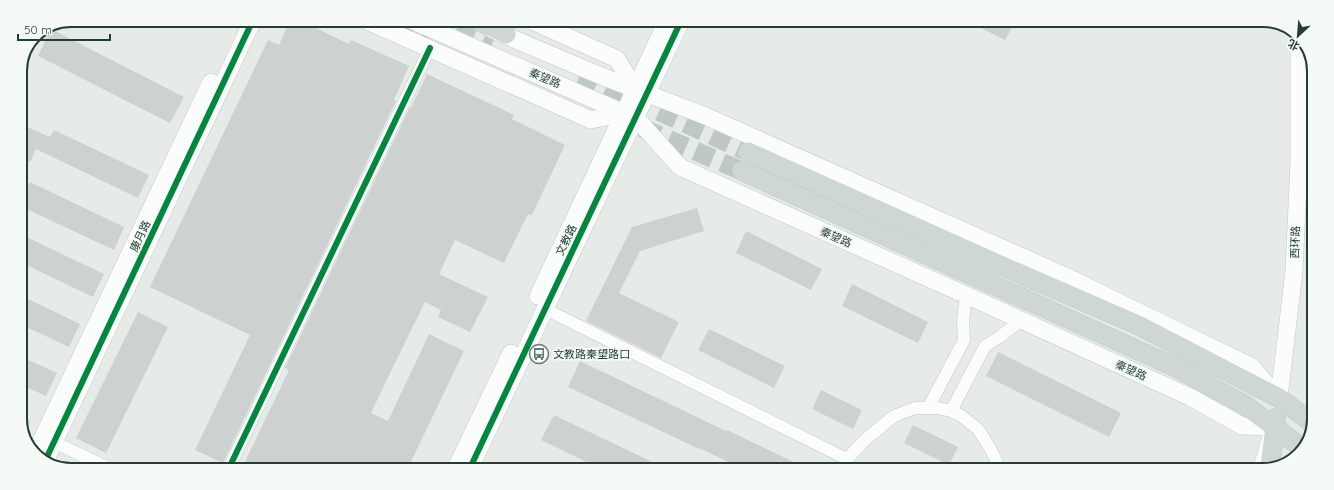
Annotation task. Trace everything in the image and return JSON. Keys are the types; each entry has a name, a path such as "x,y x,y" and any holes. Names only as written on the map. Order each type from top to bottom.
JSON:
{"main road":[{"path":"491,27 506,34"},
{"path":"748,152 1140,326 1279,398 1307,415"},
{"name":"秦望路","path":"742,171 1177,368 1245,405 1299,445"},
{"path":"1271,462 1279,398"}],"street":[{"name":"康月路","path":"38,448 237,27"},
{"name":"康月路","path":"47,456 250,27"},
{"path":"381,27 591,120 630,115"},
{"name":"秦望路","path":"426,27 630,115 680,167 1190,397 1242,426 1274,427"},
{"path":"487,27 601,76 703,115 1063,275 1252,367 1279,398"},
{"path":"545,27 617,59 641,91"},
{"name":"文教路","path":"472,463 545,309 641,91 665,27"},
{"name":"文教路","path":"641,91 678,27"},
{"path":"231,463 430,48"},
{"name":"西环路","path":"1279,398 1294,271 1298,162 1299,56"},
{"name":"文教路","path":"458,463 630,115"},
{"path":"928,408 964,340 963,321 966,295"},
{"path":"545,309 843,463"},
{"path":"951,411 985,346 1001,336 1021,320"},
{"path":"846,463 866,439 894,416 916,408 938,408 960,415 978,429 997,463"},
{"path":"1263,463 1274,427"},
{"path":"54,442 96,463"}],"building":[{"path":"287,27 314,27 349,44 351,40 409,66 394,100 396,101 223,463 195,450 250,335 150,287 268,40 279,45"},
{"path":"979,27 1012,27 1005,40"},
{"path":"53,30 184,97 170,123 38,56 49,32"},
{"path":"427,74 514,115 512,119 565,145 532,215 528,214 504,263 455,240 439,274 488,297 470,332 438,317 441,310 425,302 390,373 371,413 388,421 429,334 464,351 410,463 244,463 289,370 285,368 410,107 411,108"},
{"path":"27,127 50,137 54,130 149,175 138,198 36,149 30,162 27,161"},
{"path":"30,182 124,227 114,250 27,209 27,188"},
{"path":"697,208 704,231 640,251 619,293 679,322 661,358 586,321 632,227"},
{"path":"746,231 822,269 811,290 736,253"},
{"path":"27,237 104,274 93,297 27,265"},
{"path":"852,284 928,322 918,343 842,306"},
{"path":"27,298 80,324 69,347 27,327"},
{"path":"138,312 168,327 106,453 76,438"},
{"path":"709,329 785,366 774,388 698,350"},
{"path":"998,352 1121,413 1109,437 986,376"},
{"path":"27,359 57,373 46,396 27,387"},
{"path":"580,361 796,463 730,463 568,387"},
{"path":"821,390 862,410 853,429 812,409"},
{"path":"554,415 654,463 589,463 541,440"},
{"path":"913,425 958,447 950,463 945,463 904,443"}],"tunnel":[{"path":"411,27 429,35"},
{"path":"473,27 495,37"},
{"path":"580,75 748,152"},
{"path":"642,128 742,171"}],"cycle path":[{"path":"47,456 250,27"},
{"path":"472,463 678,27"},
{"path":"231,463 430,48"}],"place":[{"name":"文教路秦望路口","path":"539,354"}]}
